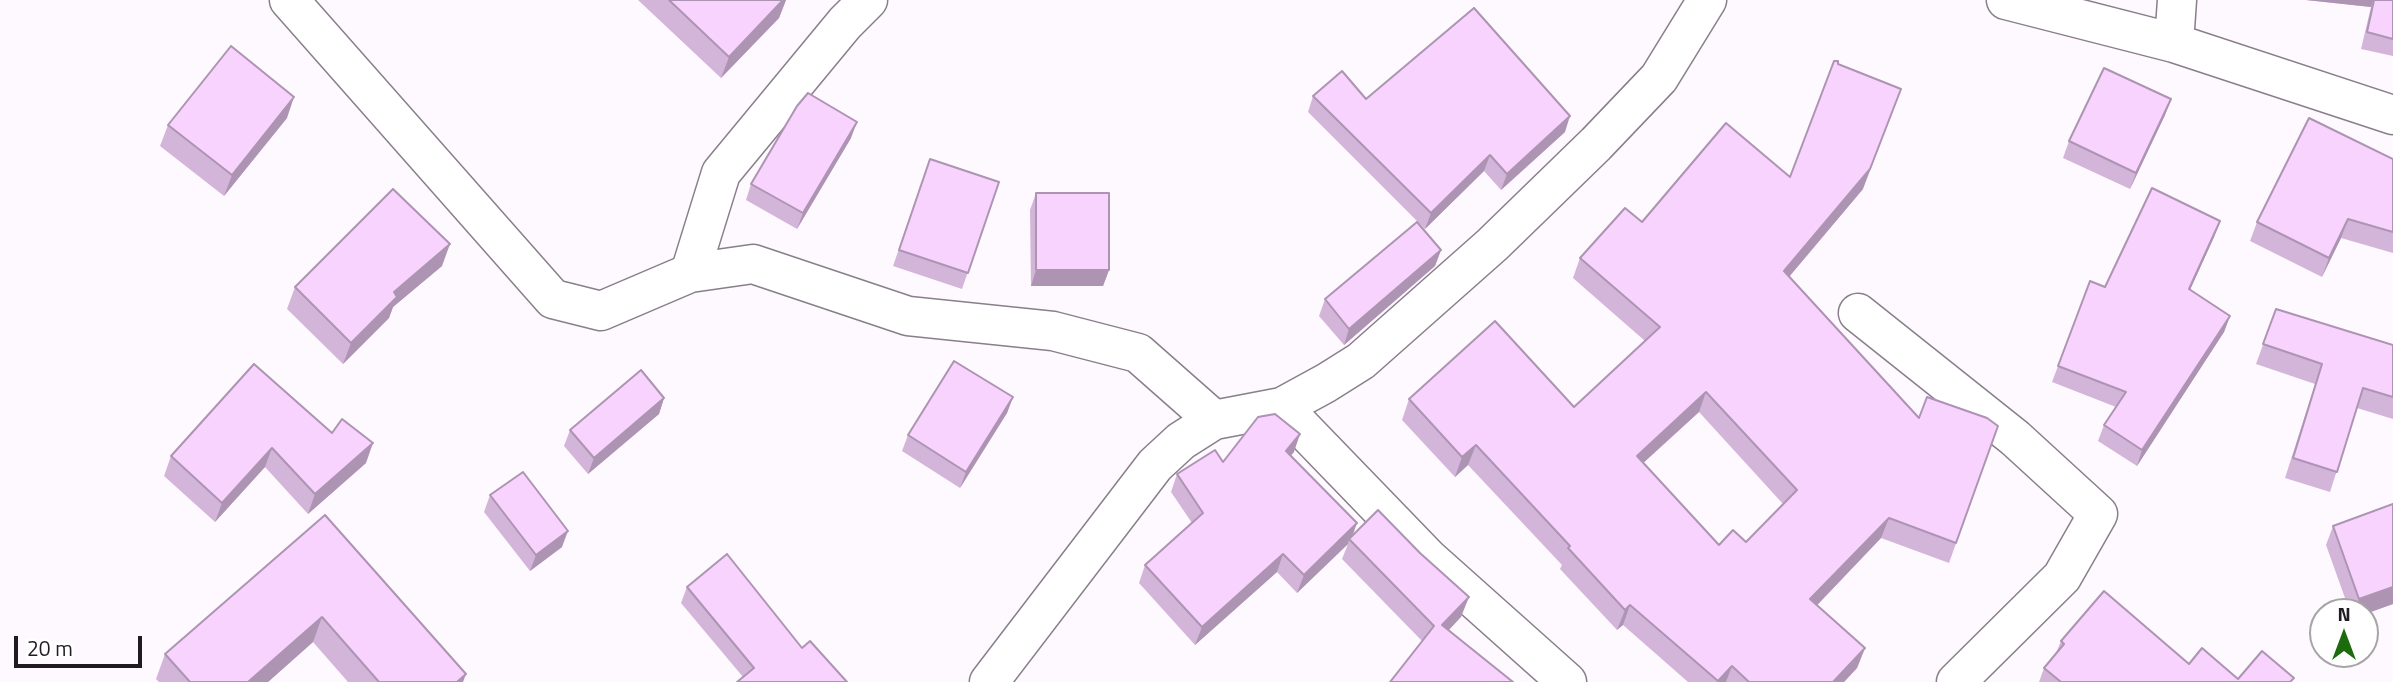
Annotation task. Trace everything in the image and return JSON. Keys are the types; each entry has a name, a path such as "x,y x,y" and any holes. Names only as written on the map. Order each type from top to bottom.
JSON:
{"street":[{"path":"289,0 553,299 601,311 690,274 753,264 908,316 1053,331 1138,353 1214,420"},
{"path":"690,274 721,173 845,23 868,0"},
{"path":"989,682 1155,465 1181,441 1214,420 1282,407 1361,360 1501,236 1596,144 1659,78 1707,0"},
{"path":"2006,0 2175,43 2393,115"},
{"path":"2175,43 2177,0"},
{"path":"1858,313 2015,438 2098,514 2062,577 1956,682"},
{"path":"1282,407 1428,558 1567,682"}],"building":[{"path":"669,0 783,0 729,57"},
{"path":"2374,0 2393,0 2393,39 2367,32"},
{"path":"1474,8 1570,116 1507,174 1490,155 1431,213 1313,96 1342,71 1366,99"},
{"path":"231,46 294,97 232,175 168,125"},
{"path":"1834,61 1901,89 1870,169 1784,271 1919,418 1927,397 1987,418 1998,426 1956,543 1889,518 1810,599 1865,648 1833,682 1749,682 1732,666 1718,681 1630,605 1625,610 1476,445 1462,457 1409,399 1495,321 1574,407 1660,327 1580,258 1625,208 1642,222 1726,123 1790,177","holes":["1706,392 1797,490 1746,542 1733,530 1719,545 1637,456"]},
{"path":"2104,68 2171,99 2136,173 2069,141"},
{"path":"808,93 857,122 803,213 751,184 797,106"},
{"path":"2309,118 2393,159 2393,232 2348,219 2329,258 2257,222"},
{"path":"930,159 999,182 968,273 899,250"},
{"path":"2152,188 2220,221 2189,289 2230,316 2142,450 2104,425 2126,392 2058,366 2090,281 2105,287"},
{"path":"393,189 450,244 394,292 397,297 351,343 295,287"},
{"path":"1036,193 1109,193 1109,270 1036,270"},
{"path":"1417,222 1441,250 1349,329 1325,299"},
{"path":"2276,309 2393,345 2393,397 2363,388 2337,472 2293,458 2322,364 2263,344"},
{"path":"954,361 1013,397 966,472 908,435"},
{"path":"254,364 332,433 342,419 373,443 315,494 272,448 222,503 171,456"},
{"path":"641,370 664,398 594,458 570,430"},
{"path":"1275,414 1300,434 1286,451 1357,523 1304,575 1283,554 1202,627 1145,565 1203,513 1177,474 1215,450 1223,462 1258,417"},
{"path":"523,472 568,531 536,555 490,495"},
{"path":"2393,504 2393,587 2359,598 2333,526"},
{"path":"1378,510 1469,597 1442,625 1513,682 1390,682 1434,626 1349,539"},
{"path":"325,515 466,674 457,682 379,682 322,617 248,682 190,682 165,654"},
{"path":"727,554 802,648 810,641 847,682 737,682 754,668 687,587"},
{"path":"2104,591 2189,664 2202,648 2238,679 2262,651 2294,678 2290,682 2061,682 2044,668 2064,644 2061,641"}]}
